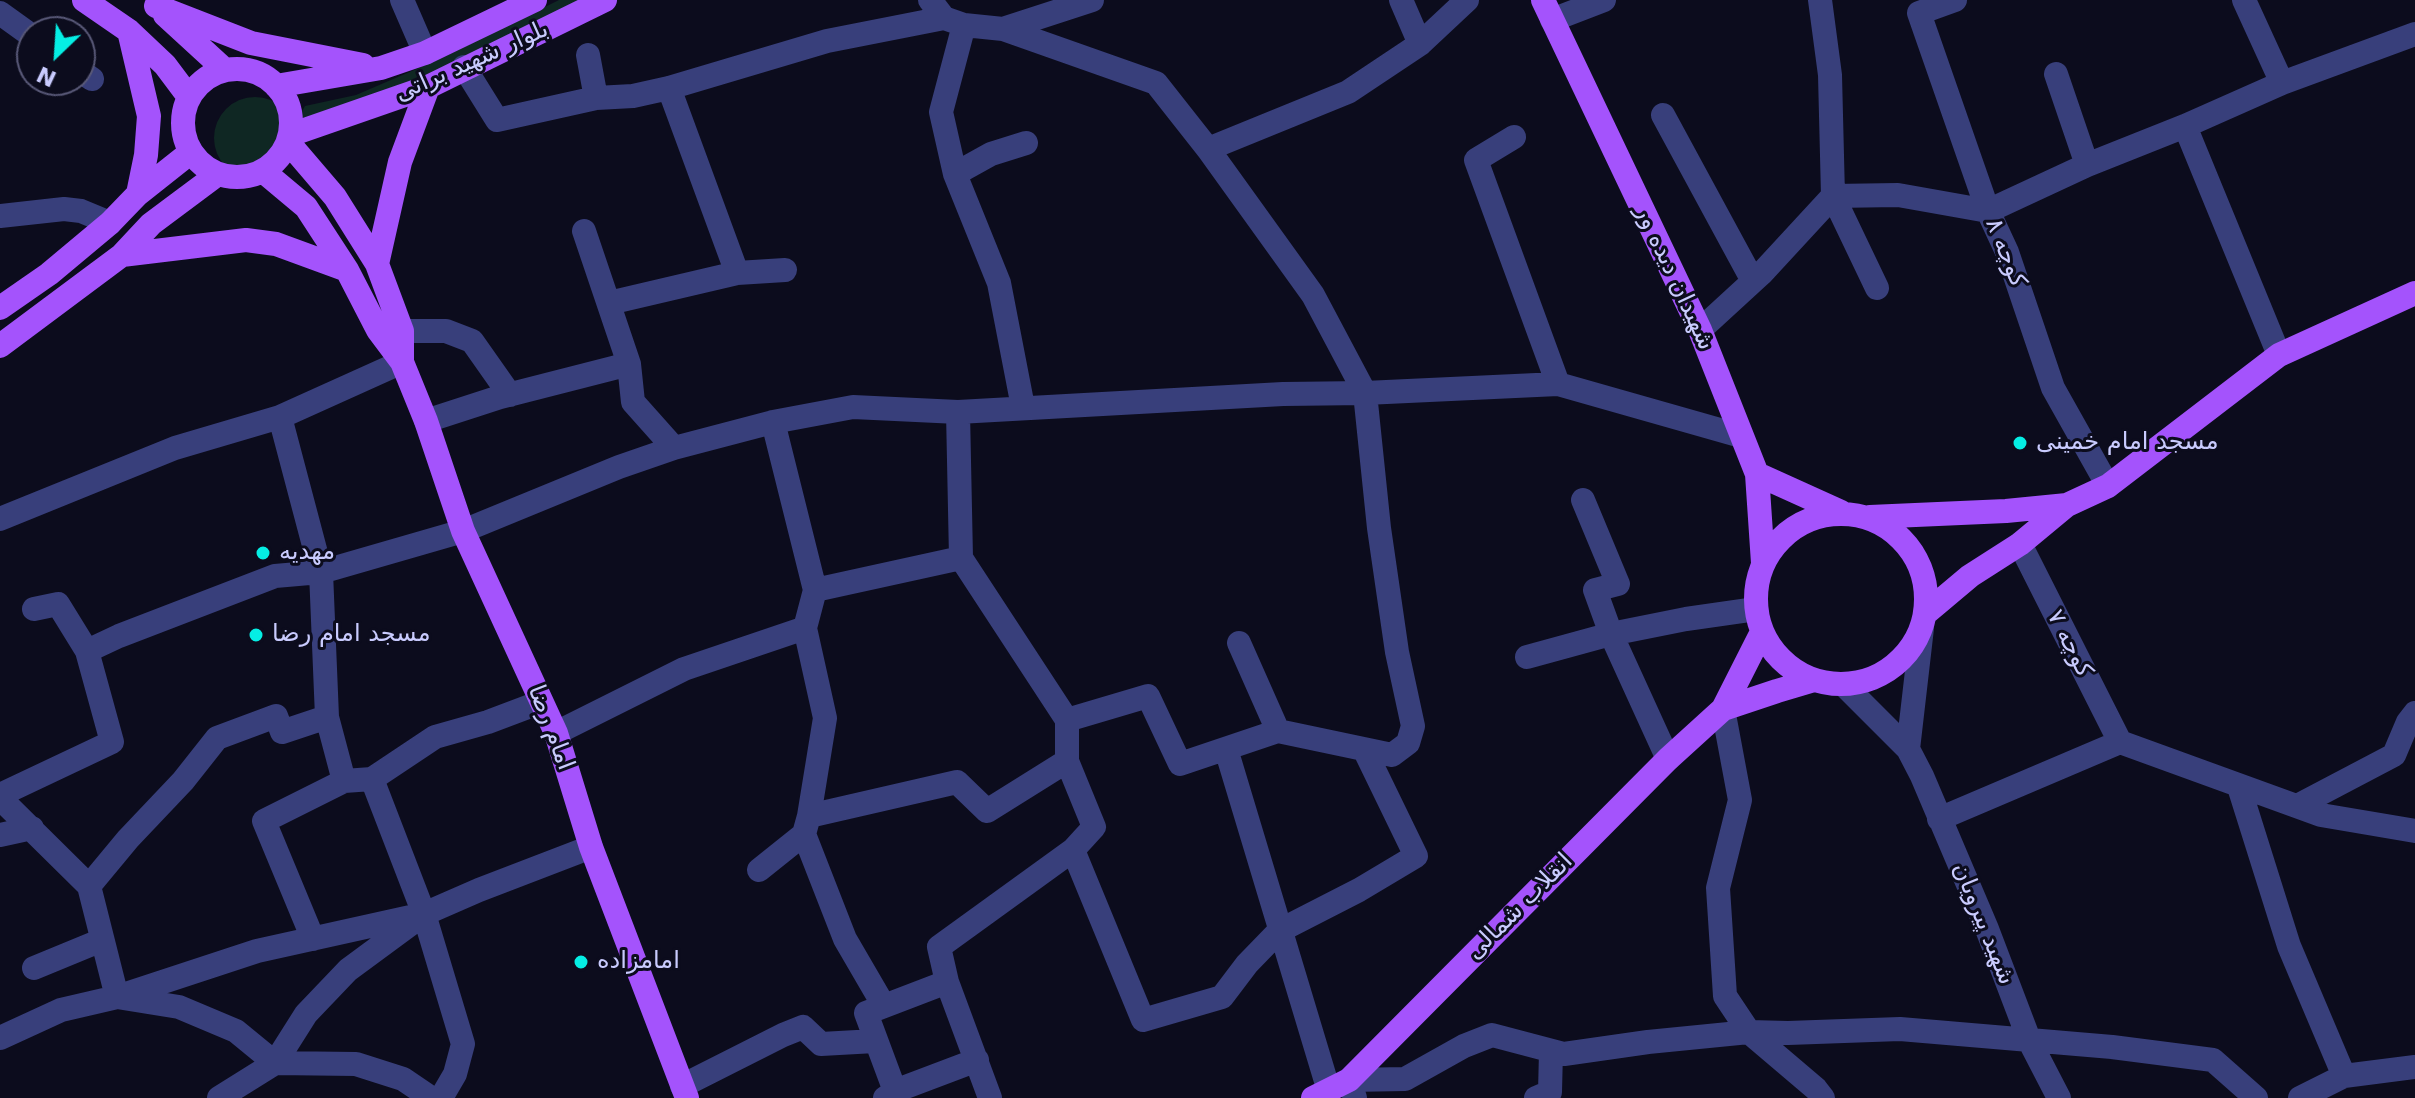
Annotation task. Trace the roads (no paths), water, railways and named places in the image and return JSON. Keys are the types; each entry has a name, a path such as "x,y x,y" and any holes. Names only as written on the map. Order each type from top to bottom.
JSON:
{"main road":[{"path":"84,0 129,31 165,65 189,97"},
{"name":"بلوار شهید براتی","path":"276,86 381,68 425,53 535,0"},
{"name":"بلوار شهید براتی","path":"289,138 428,87 605,0"},
{"path":"150,3 251,43 381,68"},
{"path":"150,3 225,70"},
{"name":"شهیدان دیده ور","path":"1548,10 1700,330 1757,474 1763,563"},
{"path":"129,31 149,116 146,155 138,194"},
{"path":"241,69 256,72 276,86 288,104 291,119 289,138 276,161 263,171 233,178 204,167 191,152 182,127 183,112 189,97 204,80 225,70 241,69"},
{"path":"377,264 400,162 428,87"},
{"name":"امام رضا","path":"289,138 335,197 377,264 402,331 402,362"},
{"path":"0,308 49,274 110,223 138,194 191,152"},
{"name":"امام رضا","path":"263,171 306,207 347,270 378,330 402,362 426,421 463,531 556,733 591,847 684,1092"},
{"path":"0,346 122,255 151,224 218,174"},
{"path":"122,255 246,240 276,244 347,270"},
{"path":"1924,620 1970,576 2020,544 2067,505 2108,486 2279,355 2415,293"},
{"path":"1757,474 1843,513 1868,518 1890,528 1907,545 1920,565 1926,588 1924,620 1910,651 1891,669 1869,680 1843,684 1814,680 1793,669 1775,653 1759,621 1756,586 1763,563 1776,542 1795,526 1818,516 1843,513"},
{"path":"1868,518 2067,505"},
{"path":"1723,709 1759,621"},
{"path":"1723,709 1814,680"},
{"name":"انقلاب شمالی","path":"1336,1092 1668,759 1723,709"}],"street":[{"path":"12,0 0,11 16,24"},
{"path":"402,0 425,53"},
{"path":"1003,29 1092,0"},
{"path":"1401,0 1420,44"},
{"path":"1208,149 1348,92 1420,44 1467,0"},
{"path":"1548,10 1604,0"},
{"path":"1820,0 1830,75 1833,196 1877,288"},
{"name":"کوچه ۸","path":"1955,0 1919,13 1988,211 2007,252 2053,388 2108,486"},
{"path":"2244,0 2282,83"},
{"path":"464,67 497,120 596,98 633,96 669,88 827,41 946,14 1003,29 1156,83 1208,149 1313,295 1365,393 1379,528 1397,652 1413,726 1408,743 1392,755 1278,731 1180,764 1148,696 1067,720"},
{"path":"946,14 941,112 955,174 999,283 1023,407"},
{"path":"1700,330 1753,281 1833,196 1898,195 1988,211 2087,165 2282,83 2415,34"},
{"path":"588,55 596,98"},
{"path":"2056,74 2087,165"},
{"path":"669,88 737,273"},
{"path":"1663,115 1753,281"},
{"path":"2185,126 2279,355"},
{"path":"1514,137 1476,160 1558,384"},
{"path":"955,174 991,154 1026,143"},
{"path":"0,216 64,209 81,211 110,223"},
{"path":"584,231 629,364 633,402 674,448"},
{"path":"609,303 737,273 785,270"},
{"path":"402,331 446,331 472,341 510,395"},
{"path":"0,519 175,448 280,417 402,362"},
{"path":"426,421 629,364"},
{"path":"87,651 275,576 321,572 463,531 619,467 674,448 773,422 853,407 958,412 1283,394 1558,384 1741,436"},
{"path":"958,412 961,558 1067,720 1067,761 1094,827 1073,850 939,947 947,982 990,1098"},
{"path":"280,417 321,572 327,717 344,781"},
{"path":"773,422 815,590 805,628 825,718 806,825 845,939 884,1006"},
{"path":"1583,500 1618,584 1595,590 1611,634 1668,759"},
{"name":"کوچه ۷","path":"2020,544 2120,742"},
{"path":"815,590 961,558"},
{"path":"34,609 58,604 87,651 112,742 0,796 89,886 117,997"},
{"path":"1527,657 1611,634 1686,619 1759,621"},
{"path":"1908,749 1924,620"},
{"path":"556,733 684,669 805,628"},
{"path":"1239,643 1278,731"},
{"path":"1843,684 1908,749"},
{"path":"313,939 264,821 344,781 372,779 435,737 541,702"},
{"path":"1723,709 1740,800 1718,888 1725,996 1749,1032 1823,1098"},
{"path":"2297,806 2394,755 2415,713"},
{"path":"89,886 183,781 217,738 276,716 282,732 327,717"},
{"path":"1939,819 2120,742 2321,815 2415,831"},
{"path":"1226,749 1279,931 1336,1092 1405,1079 1464,1046 1492,1035 1564,1054 1749,1032 1900,1029 2112,1047 2213,1060 2256,1098"},
{"name":"شهید پیرویان","path":"1908,749 1987,929 2030,1042 2059,1098"},
{"path":"1073,850 1143,1020 1222,997 1247,964 1279,931 1359,890 1416,856 1365,751"},
{"path":"759,870 806,825 957,782 987,811 1067,761"},
{"path":"372,779 424,914 463,1044 455,1074 441,1098"},
{"path":"2239,787 2289,946 2344,1076"},
{"path":"0,835 32,828"},
{"path":"0,1038 61,1010 117,997 257,951 424,914 591,847"},
{"path":"219,1098 275,1063 306,1014 348,970 424,914"},
{"path":"34,968 102,940"},
{"path":"947,982 866,1013 890,1095 977,1060"},
{"path":"117,997 179,1007 194,1013 236,1031 275,1063 356,1064 403,1079 431,1098"},
{"path":"684,1092 783,1035 803,1027 821,1044 875,1041"},
{"path":"1537,1098 1550,1092 1551,1051"},
{"path":"2300,1098 2344,1076 2415,1067"}],"place":[{"name":"مسجد امام خمینی","path":"2020,443"},
{"name":"مهدیه","path":"263,553"},
{"name":"مسجد امام رضا","path":"256,635"},
{"name":"امامزاده","path":"581,962"}]}
